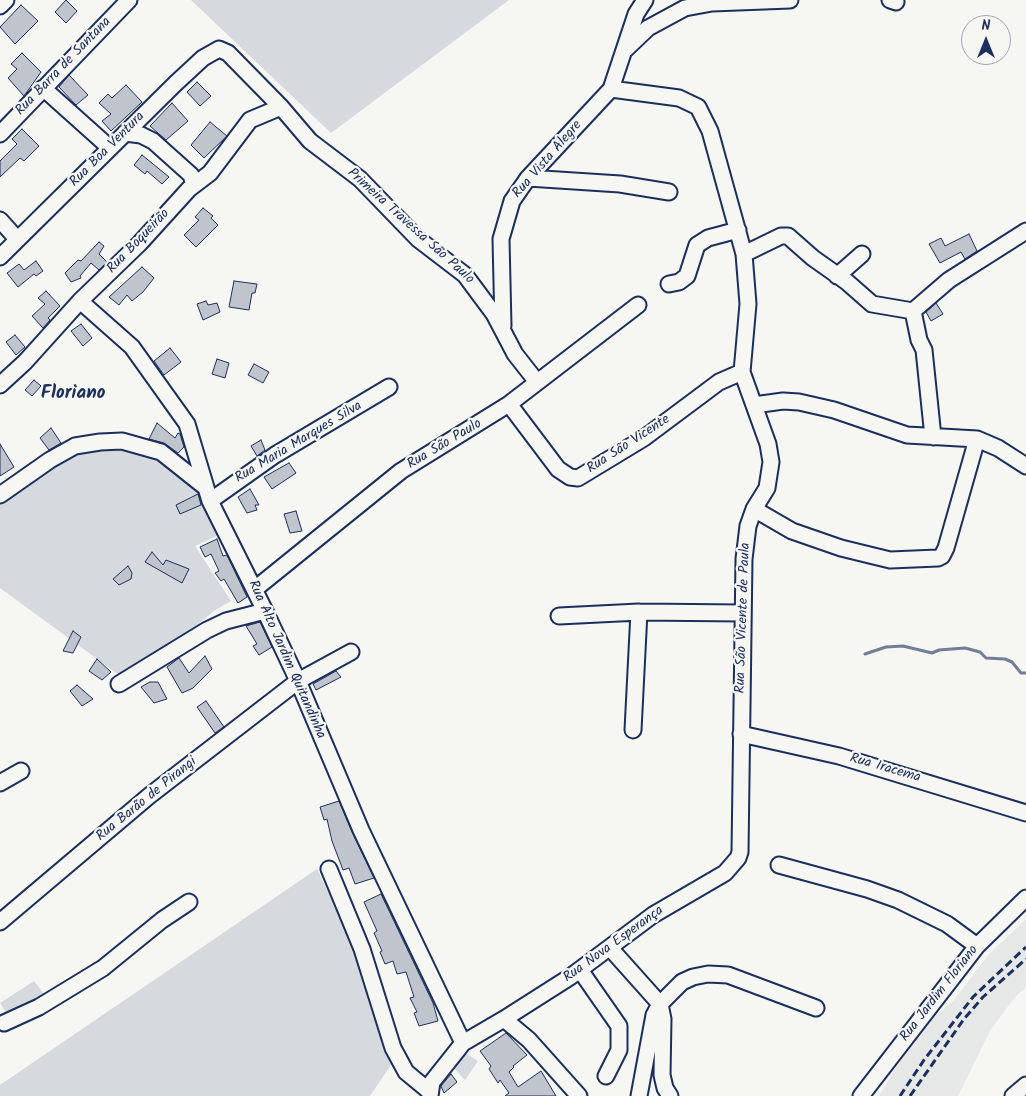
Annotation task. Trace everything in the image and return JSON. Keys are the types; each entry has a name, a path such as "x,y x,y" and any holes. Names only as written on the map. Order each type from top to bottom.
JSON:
{"street":[{"path":"0,6 6,0"},
{"name":"Rua Barra de Santana","path":"0,134 129,0"},
{"name":"Rua Vista Alegre","path":"503,335 501,239 512,201 528,178 611,89 636,14 645,0"},
{"path":"625,50 648,28 685,8 712,3 790,0"},
{"name":"Primeira Travessa São Paulo","path":"219,49 228,53 281,107 310,141 331,159 360,179 418,239 465,275 483,297 515,354 537,382"},
{"name":"Rua Boa Ventura","path":"0,257 203,58 219,49"},
{"path":"43,88 110,148"},
{"name":"Rua São Vicente de Paula","path":"611,89 679,98 698,107 710,131 744,254 748,304 742,372 768,444 771,462 767,488 754,509 746,539 743,614 740,852 738,858 725,872"},
{"name":"Rua Boqueirão","path":"0,385 25,362 80,301 140,243 194,185 210,173 250,120 281,107"},
{"path":"125,133 141,135 153,141 191,175 194,185"},
{"path":"528,178 620,184 668,192"},
{"path":"0,220 18,239"},
{"path":"669,284 679,282 687,276 698,245 708,238 738,230"},
{"path":"744,254 781,236 788,236 872,304 913,311 950,280 1026,231"},
{"path":"837,276 862,254"},
{"name":"Rua Alto Jardim Quitandinha","path":"80,301 132,347 157,384 182,415 197,451 207,494 255,589 298,681 361,830 463,1043"},
{"name":"Rua São Paulo","path":"255,589 401,471 509,404 638,305"},
{"path":"913,311 919,340 924,350 933,437"},
{"name":"Rua São Vicente","path":"509,404 558,469 570,477 578,478 644,438 720,382 742,372"},
{"name":"Rua Maria Marques Silva","path":"207,494 389,387"},
{"path":"754,405 783,401 799,402 834,410 892,432 933,437 977,439 998,448 1026,466"},
{"path":"754,509 792,531 841,548 890,560 938,558 942,556 946,548 977,439"},
{"path":"0,495 50,460 75,446 122,441 161,452 207,494"},
{"path":"119,684 207,630 226,621 265,611"},
{"path":"633,730 639,612"},
{"path":"559,616 639,612 743,614"},
{"name":"Rua Barão de Pirangi","path":"0,922 149,796 298,681 352,652"},
{"name":"Rua Iracema","path":"741,734 839,756 1026,813"},
{"path":"0,783 21,771"},
{"path":"779,865 867,889 898,900 947,924 976,946"},
{"path":"328,869 362,949 393,1048 406,1072 430,1093"},
{"name":"Rua Nova Esperança","path":"463,1043 580,970 653,915 725,872"},
{"name":"Rua Jardim Floriano","path":"861,1096 976,946 1026,898"},
{"path":"1,1025 38,1007 103,968 162,920 189,902"},
{"path":"610,948 660,1004 663,1019 662,1075 665,1088 670,1096"},
{"path":"580,970 619,1026 619,1050 606,1076"},
{"path":"639,1096 651,1025 660,1004 682,982 693,977 708,974 728,975 816,1008"},
{"path":"504,1019 529,1040 579,1096"},
{"path":"430,1093 432,1082 463,1043"},
{"path":"1012,1096 1026,1085"}],"shaded area":[{"path":"191,0 509,0 331,133"},
{"path":"124,443 172,465 199,487 223,533 195,546 231,601 217,609 126,680 0,588 0,504 77,447"},
{"path":"317,869 351,940 393,1062 370,1096 0,1096 0,1085"},
{"path":"1026,919 1026,987 1015,997 991,1029 958,1096 879,1096 897,1066 934,1017 955,999 989,954"},
{"path":"34,981 45,995 9,1017 0,1003"},
{"path":"462,1051 478,1061 465,1080 454,1068"}],"building":[{"path":"66,0 77,11 66,23 55,12"},
{"path":"21,5 38,21 15,44 0,27"},
{"path":"22,53 41,72 24,96 8,78 17,69 11,64"},
{"path":"69,75 88,95 76,105 59,87"},
{"path":"197,82 211,96 200,106 187,92"},
{"path":"126,85 142,102 111,131 102,121 111,114 99,103 108,94 112,98"},
{"path":"172,103 188,121 166,140 150,126"},
{"path":"210,122 227,136 204,158 191,145"},
{"path":"22,129 39,146 24,161 20,158 0,177 0,161 17,144 12,139"},
{"path":"142,155 169,177 162,184 147,171 145,174 134,165"},
{"path":"203,208 213,216 211,218 218,225 196,247 184,235 199,220 195,217"},
{"path":"969,234 977,251 965,259 961,252 940,263 929,244 941,238 945,246"},
{"path":"99,242 104,246 99,254 107,262 99,270 91,263 80,276 81,278 71,282 65,273 78,260 81,261"},
{"path":"36,261 43,271 36,276 34,274 18,287 7,273 19,264 24,270"},
{"path":"142,267 154,278 143,292 132,301 127,295 119,305 109,297"},
{"path":"234,281 257,284 255,293 252,293 249,310 229,307"},
{"path":"46,291 60,306 48,318 50,320 43,328 32,316 45,304 38,298"},
{"path":"206,301 208,305 217,303 220,312 203,320 197,304"},
{"path":"936,303 943,314 931,321 926,312"},
{"path":"81,324 92,338 83,346 71,331"},
{"path":"15,335 25,347 16,355 6,342"},
{"path":"170,348 181,362 164,375 154,361"},
{"path":"217,359 229,363 225,378 212,374"},
{"path":"254,364 269,372 263,383 248,375"},
{"path":"34,380 41,386 32,396 25,390"},
{"path":"157,423 175,438 178,433 180,434 184,447 178,453 164,443 149,439"},
{"path":"51,428 61,443 49,450 40,438"},
{"path":"261,440 265,450 257,456 251,446"},
{"path":"0,444 14,467 0,476"},
{"path":"289,463 296,473 272,489 264,477"},
{"path":"250,489 259,505 255,505 257,510 247,513 238,497"},
{"path":"198,494 201,505 180,514 176,505"},
{"path":"296,511 302,531 290,533 284,514"},
{"path":"217,539 223,556 227,555 247,597 238,603 224,579 221,581 215,573 219,571 211,554 205,557 200,547"},
{"path":"152,552 163,565 166,560 189,569 182,583 145,562"},
{"path":"128,566 132,573 131,579 119,585 113,579"},
{"path":"260,622 272,647 259,655 253,646 257,644 246,626"},
{"path":"73,631 81,637 73,653 63,651"},
{"path":"205,656 212,669 193,688 182,693 167,667 179,658 189,673"},
{"path":"97,659 111,672 102,680 89,671"},
{"path":"336,671 341,677 316,690 313,684"},
{"path":"150,682 158,682 167,699 154,703 141,687"},
{"path":"77,685 93,699 82,706 70,691"},
{"path":"206,701 224,727 215,733 197,707"},
{"path":"339,801 374,878 355,884 349,868 343,870 332,841 327,819 324,820 320,807"},
{"path":"381,894 433,1003 438,1021 419,1026 414,1013 417,1012 410,998 414,997 406,972 397,974 393,961 385,964 380,952 382,951 374,933 377,931 364,902"},
{"path":"506,1033 527,1055 513,1066 509,1072 518,1087 541,1071 556,1096 505,1096 509,1093 500,1080 498,1083 489,1069 491,1066 480,1051"},
{"path":"451,1074 457,1082 444,1093 441,1086"}],"waterway":[{"path":"865,654 886,647 903,646 932,653 939,650 965,648 980,652 986,658 1005,659 1012,662 1021,673 1026,673"}],"railway":[{"path":"900,1096 924,1060 973,997 1026,947"},
{"path":"910,1096 964,1019 983,997 1026,959"}],"district":[{"name":"Floriano","path":"73,395"}]}
